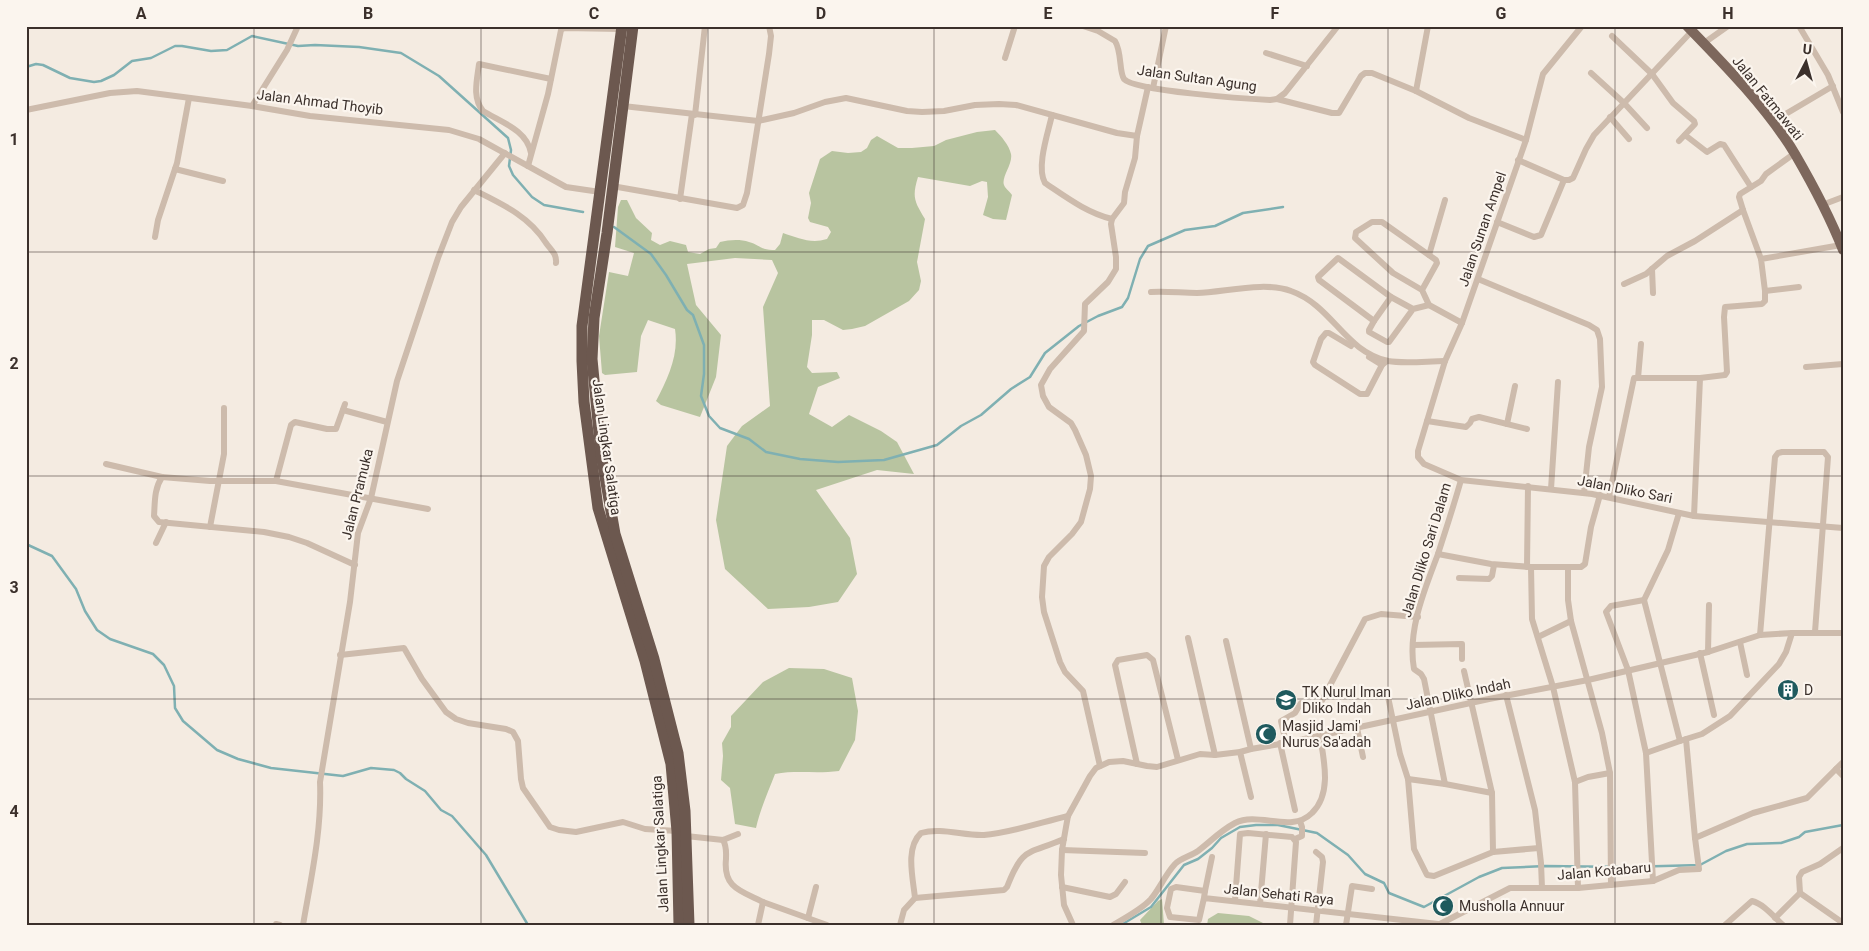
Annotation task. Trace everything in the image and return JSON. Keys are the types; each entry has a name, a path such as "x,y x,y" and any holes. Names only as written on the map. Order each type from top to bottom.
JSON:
{"highway":[{"name":"Jalan Lingkar Salatiga","path":"604,187 623,106 625,27"},
{"name":"Jalan Lingkar Salatiga","path":"625,27 592,296 592,359 610,535 656,667 672,725 683,790 679,925"},
{"name":"Jalan Lingkar Salatiga","path":"681,834 689,925"}],"main road":[{"name":"Jalan Fatmawati","path":"1690,29 1772,122 1795,154 1842,247"}],"street":[{"path":"252,106 294,39 298,26"},
{"path":"680,199 705,26"},
{"path":"604,187 737,208 743,206 747,193 769,54 771,36 769,26"},
{"path":"1005,58 1014,26"},
{"name":"Jalan Sultan Agung","path":"1083,26 1115,41 1121,58 1123,78 1128,82 1151,87 1232,98 1277,99 1332,113 1339,113 1365,73 1372,73 1416,91"},
{"path":"1073,925 1065,909 1062,887 1062,850 1068,816 1090,776 1100,766 1083,691 1062,667 1044,612 1042,597 1044,566 1049,557 1081,522 1090,489 1090,476 1086,455 1076,430 1065,418 1049,407 1043,396 1041,383 1064,353 1083,333 1086,302 1097,294 1116,270 1116,257 1111,230 1112,219 1124,203 1125,192 1135,158 1138,136 1166,26"},
{"path":"1277,99 1285,93 1338,26"},
{"path":"1428,26 1416,91 1469,118 1526,140"},
{"name":"Jalan Sunan Ampel","path":"1419,448 1445,361 1462,323 1526,140 1543,74 1582,26"},
{"path":"1704,43 1728,26"},
{"path":"1799,26 1821,61 1843,112"},
{"path":"528,166 551,79 560,32 564,28 625,27"},
{"path":"1518,160 1564,180 1573,178 1590,142 1610,117 1652,74 1690,29"},
{"path":"1612,36 1652,74 1673,103 1694,121 1695,124 1679,141"},
{"path":"1266,53 1307,66"},
{"path":"531,154 528,144 520,133 479,106 476,90 479,64 551,79"},
{"path":"1591,73 1624,103 1647,128"},
{"path":"1772,122 1833,86"},
{"name":"Jalan Ahmad Thoyib","path":"26,110 110,93 137,91 252,106 310,116 449,130 479,139 566,187 604,187"},
{"path":"155,237 158,220 175,169 184,134 189,98"},
{"path":"623,106 758,121 846,98 907,111 944,111 975,104 999,104 1016,105 1117,133 1138,136"},
{"path":"1052,115 1041,168 1043,179 1046,183 1086,209 1112,219"},
{"path":"1610,117 1629,139"},
{"path":"1685,135 1706,151 1720,144 1724,145 1751,187"},
{"path":"1608,497 1634,378 1700,378 1724,375 1727,372 1725,306 1762,304 1765,301 1761,259 1739,196 1795,154"},
{"name":"Jalan Pramuka","path":"303,925 320,817 320,782 355,565 358,534 370,498 397,381 452,222 474,190 509,155"},
{"path":"175,169 223,180"},
{"path":"1497,222 1534,237 1539,237 1543,232 1564,180"},
{"path":"474,190 521,216 542,236 556,257 556,263"},
{"path":"1822,205 1843,197"},
{"path":"1428,255 1445,200"},
{"path":"1624,284 1652,269 1667,256 1695,241 1743,210"},
{"path":"1422,290 1437,263 1428,255 1382,222 1372,222 1356,233 1356,240 1373,256 1393,273 1422,290 1429,305 1462,323"},
{"path":"1761,259 1842,247"},
{"path":"1374,321 1319,280 1318,277 1338,258 1391,297 1413,309"},
{"path":"1652,269 1653,293"},
{"path":"1478,279 1589,325 1599,334 1602,388 1589,448 1584,493"},
{"path":"1765,291 1799,287"},
{"path":"1151,292 1197,292 1244,288 1286,289 1309,299 1321,308 1351,342 1385,363"},
{"path":"1391,297 1368,330 1389,342 1413,309 1429,305"},
{"path":"1385,363 1367,394 1363,395 1315,365 1313,360 1321,339 1327,332 1385,363 1445,361"},
{"path":"1638,378 1641,344"},
{"path":"1806,367 1843,364"},
{"path":"1694,516 1700,378"},
{"path":"1551,489 1558,382"},
{"path":"1507,424 1515,386"},
{"path":"276,481 291,424 296,422 333,430 338,426 344,407 387,422"},
{"path":"210,527 224,454 224,408"},
{"path":"1427,421 1466,427 1470,424 1472,418 1476,416 1527,429"},
{"name":"Jalan Dliko Sari","path":"1419,448 1418,456 1424,464 1461,480 1600,495 1694,516 1843,528"},
{"path":"1760,635 1768,521 1776,457 1778,453 1782,452 1824,452 1828,457 1815,632"},
{"path":"106,464 162,477 220,481 276,481 428,509"},
{"path":"162,477 156,491 154,516 159,522 264,532 288,537 307,543 355,565"},
{"name":"Jalan Dliko Sari Dalam","path":"1445,784 1423,677 1414,669 1413,645 1426,584 1438,554 1461,480"},
{"path":"1528,486 1532,619 1553,687 1575,782 1578,888"},
{"path":"1438,554 1494,565 1581,568 1585,564 1591,527 1600,495"},
{"path":"1653,881 1646,753 1628,670 1606,612 1611,606 1644,600 1668,550 1679,513"},
{"path":"156,543 166,522"},
{"path":"1459,578 1489,579 1492,576 1494,565"},
{"path":"1568,568 1568,600 1571,621 1602,733 1610,773 1610,885"},
{"name":"Jalan Kotabaru","path":"1438,924 1506,889 1578,888 1653,881 1679,870 1698,865 1683,740 1659,662 1644,600"},
{"path":"1708,604 1708,652"},
{"path":"1295,810 1281,721 1295,713 1301,703 1318,708 1365,619 1381,614 1418,617"},
{"path":"1538,637 1571,621"},
{"path":"1646,753 1702,734 1730,716 1778,664 1786,652 1792,632"},
{"name":"Jalan Dliko Indah","path":"1100,766 1118,761 1157,767 1200,754 1215,755 1240,752 1588,680 1708,652 1760,635 1792,632 1843,633"},
{"path":"1188,638 1215,755"},
{"path":"1226,641 1251,749"},
{"path":"1740,642 1747,675"},
{"path":"1413,645 1462,644 1462,659"},
{"path":"340,655 404,648 446,712 468,722 513,732 518,741 523,788 550,827 576,832 623,822 645,829 723,840 738,834"},
{"path":"1700,653 1714,715"},
{"path":"1137,764 1115,665 1118,660 1148,655 1153,660 1178,760"},
{"path":"1464,671 1492,793 1493,852"},
{"path":"1387,692 1400,754 1408,779 1414,849 1427,875 1434,876 1493,852 1539,848"},
{"path":"1506,696 1532,792 1542,888"},
{"path":"1357,728 1363,757"},
{"path":"1113,925 1150,900 1177,862 1198,851 1211,838 1236,823 1246,819 1301,824 1313,813 1320,800 1325,782 1326,772 1320,736"},
{"path":"1240,752 1251,797"},
{"path":"1696,838 1753,813 1807,798 1843,762"},
{"path":"1836,770 1843,776"},
{"path":"1575,782 1588,777 1610,773"},
{"path":"1408,779 1492,793"},
{"path":"915,898 911,858 914,844 921,832 997,834 1068,816"},
{"path":"1234,900 1240,835 1242,833 1266,834 1288,836 1295,839 1302,836 1301,824"},
{"path":"1260,904 1266,834"},
{"path":"900,925 904,910 915,898 1004,890 1022,856 1064,839"},
{"path":"1290,925 1295,839"},
{"path":"723,840 726,849 725,871 728,880 733,886 763,902 827,925"},
{"path":"1775,918 1800,893 1799,877 1802,872 1820,864 1843,848"},
{"path":"1062,850 1146,853"},
{"path":"1316,852 1322,857 1323,862 1316,925"},
{"path":"1204,898 1212,857"},
{"path":"1062,887 1110,897 1116,894 1124,882"},
{"path":"1346,925 1352,886 1372,888"},
{"path":"808,918 816,887"},
{"name":"Jalan Sehati Raya","path":"1205,891 1176,887 1171,890 1167,908 1170,917 1199,920 1204,898 1348,914 1378,921 1438,924"},
{"path":"1800,893 1843,923"},
{"path":"1725,925 1752,901 1764,908 1783,925"},
{"path":"758,925 763,902"}],"green space":[{"path":"995,130 1007,144 1011,154 1004,182 1012,195 1006,220 993,219 983,215 988,197 987,182 982,181 970,186 918,177 915,199 925,219 917,262 921,281 919,290 909,301 865,326 843,330 824,320 812,320 812,335 807,367 812,373 837,372 840,378 818,387 809,414 832,427 849,415 881,431 897,442 914,474 877,470 816,490 850,538 857,574 838,602 809,607 768,609 725,569 716,520 727,446 742,426 770,406 763,307 778,273 772,260 735,258 687,264 696,305 721,335 716,377 700,417 661,405 656,401 672,366 676,339 675,329 648,320 641,336 637,372 605,375 602,373 599,336 609,272 628,276 634,253 615,247 618,207 621,200 627,200 636,218 652,233 651,240 660,245 670,241 686,245 688,252 700,254 709,249 716,248 720,242 738,240 749,242 767,250 775,250 780,244 783,233 810,241 827,239 831,232 828,227 810,222 808,218 811,203 809,193 820,159 832,151 861,152 877,136 898,148 912,148 934,146 946,140 977,132"},
{"path":"789,668 824,669 852,678 858,711 855,740 839,771 775,774 756,828 735,824 730,788 721,780 722,743 731,727 731,716 763,682"},
{"path":"1162,899 1164,925 1142,925 1140,920"},
{"path":"1218,913 1249,916 1267,925 1207,925 1208,919"}],"waterway":[{"path":"26,67 36,64 43,65 70,78 94,82 114,75 132,61 151,58 175,46 211,51 227,50 252,36 298,46 359,47 401,53 439,76 508,138 511,150 509,166 513,175 532,197 544,205 583,212"},
{"path":"614,227 651,254 687,310 693,315 704,345 704,374 701,396 709,416 720,428 749,439 766,452 800,459 838,462 884,460 937,445 961,426 981,415 1011,389 1030,377 1045,353 1079,326 1122,307 1128,298 1140,259 1148,246 1185,230 1215,226 1243,213 1283,207"},
{"path":"26,544 52,556 76,589 85,611 97,630 110,639 153,654 164,665 174,686 175,708 183,721 217,750 238,759 271,768 343,776 371,768 394,770 400,773 425,791 441,810 452,816 486,855 528,925"},
{"path":"1121,925 1151,907 1184,865 1198,859 1221,838 1240,827 1278,825 1317,833 1348,855 1365,874 1384,883 1389,893 1424,907 1479,877 1502,868 1700,865 1726,851 1747,844 1781,843 1799,837 1805,832 1843,825"}],"place":[{"name":"D","path":"1788,690"},
{"name":"TK Nurul Iman Dliko Indah","path":"1286,700"},
{"name":"Masjid Jami' Nurus Sa'adah","path":"1266,734"},
{"name":"Musholla Annuur","path":"1443,906"}]}
